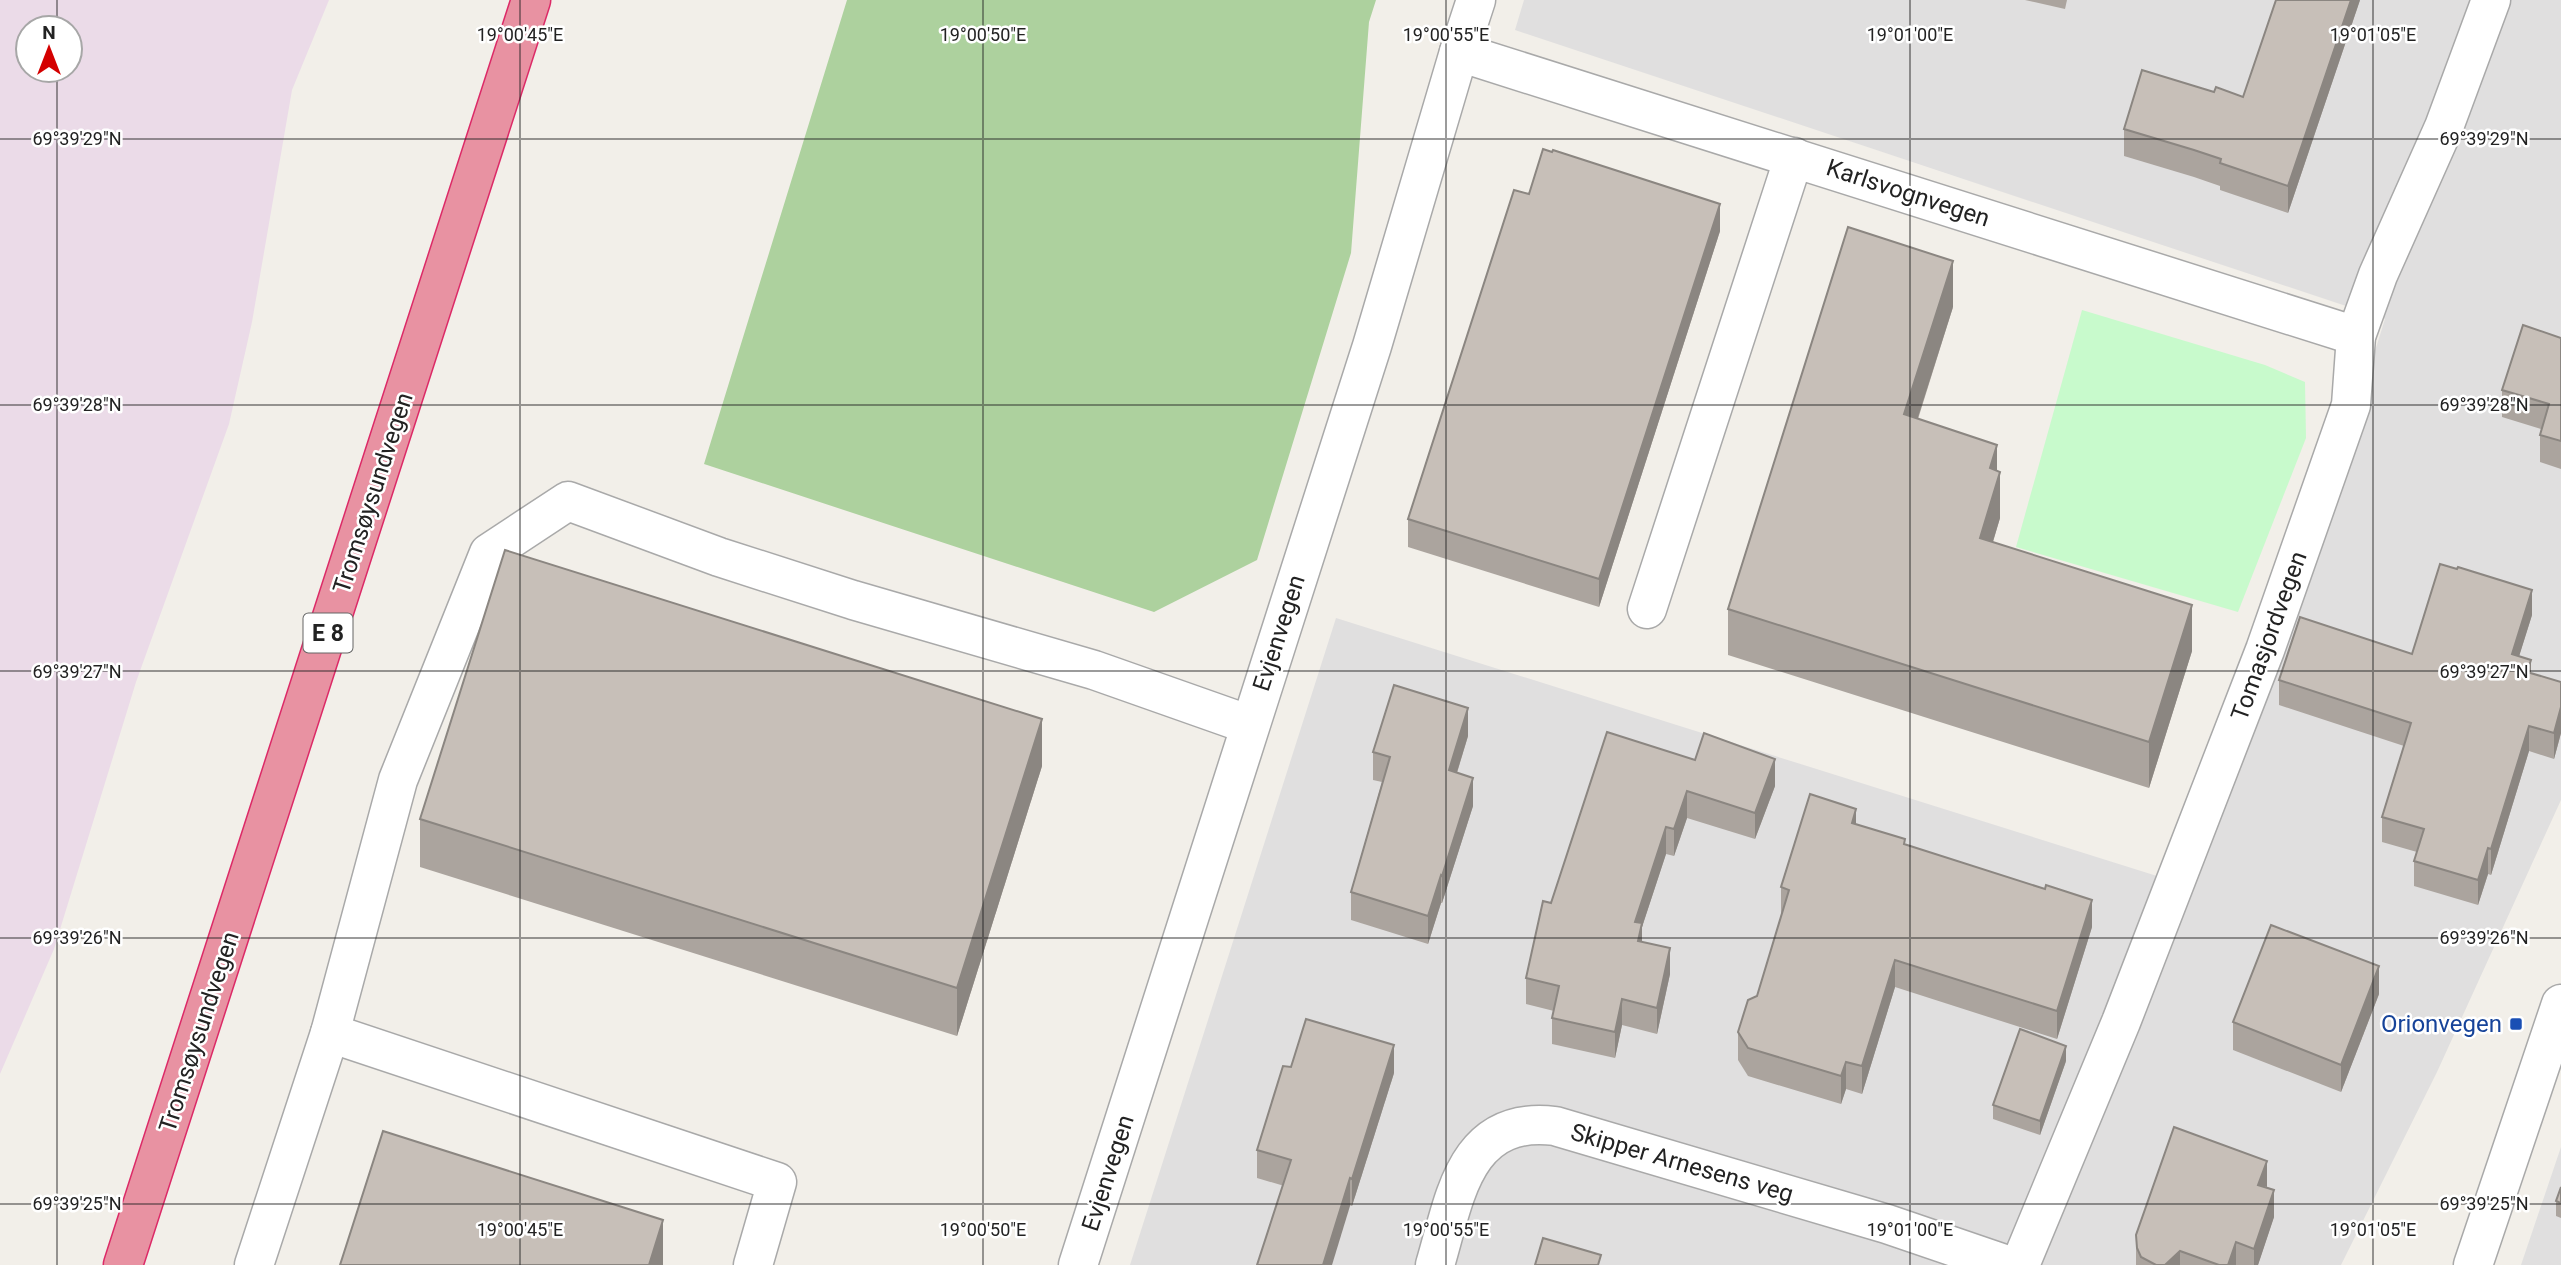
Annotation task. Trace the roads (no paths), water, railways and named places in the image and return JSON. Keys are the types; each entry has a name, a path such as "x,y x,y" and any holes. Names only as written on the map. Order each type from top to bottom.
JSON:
{"highway":[{"name":"Tromsøysundvegen","path":"123,1265 531,0"}],"street":[{"name":"Evjenvegen","path":"1078,1265 1372,346 1476,0"},
{"name":"Tomasjordvegen","path":"2020,1265 2121,1022 2265,650 2351,405 2356,336 2378,275 2444,127 2491,0"},
{"name":"Karlsvognvegen","path":"1459,52 2356,336"},
{"path":"1647,609 1794,157"},
{"path":"254,1265 330,1033 398,780 489,553 568,501 719,557 853,600 1094,670 1250,725"},
{"path":"2473,1265 2561,1004"},
{"path":"330,1033 777,1182 753,1265"},
{"name":"Skipper Arnesens veg","path":"1435,1265 1462,1175 1471,1160 1492,1138 1511,1129 1539,1124 1555,1126 1874,1220 2007,1265"}],"place":[{"name":"Orionvegen","path":"2516,1024"}]}
